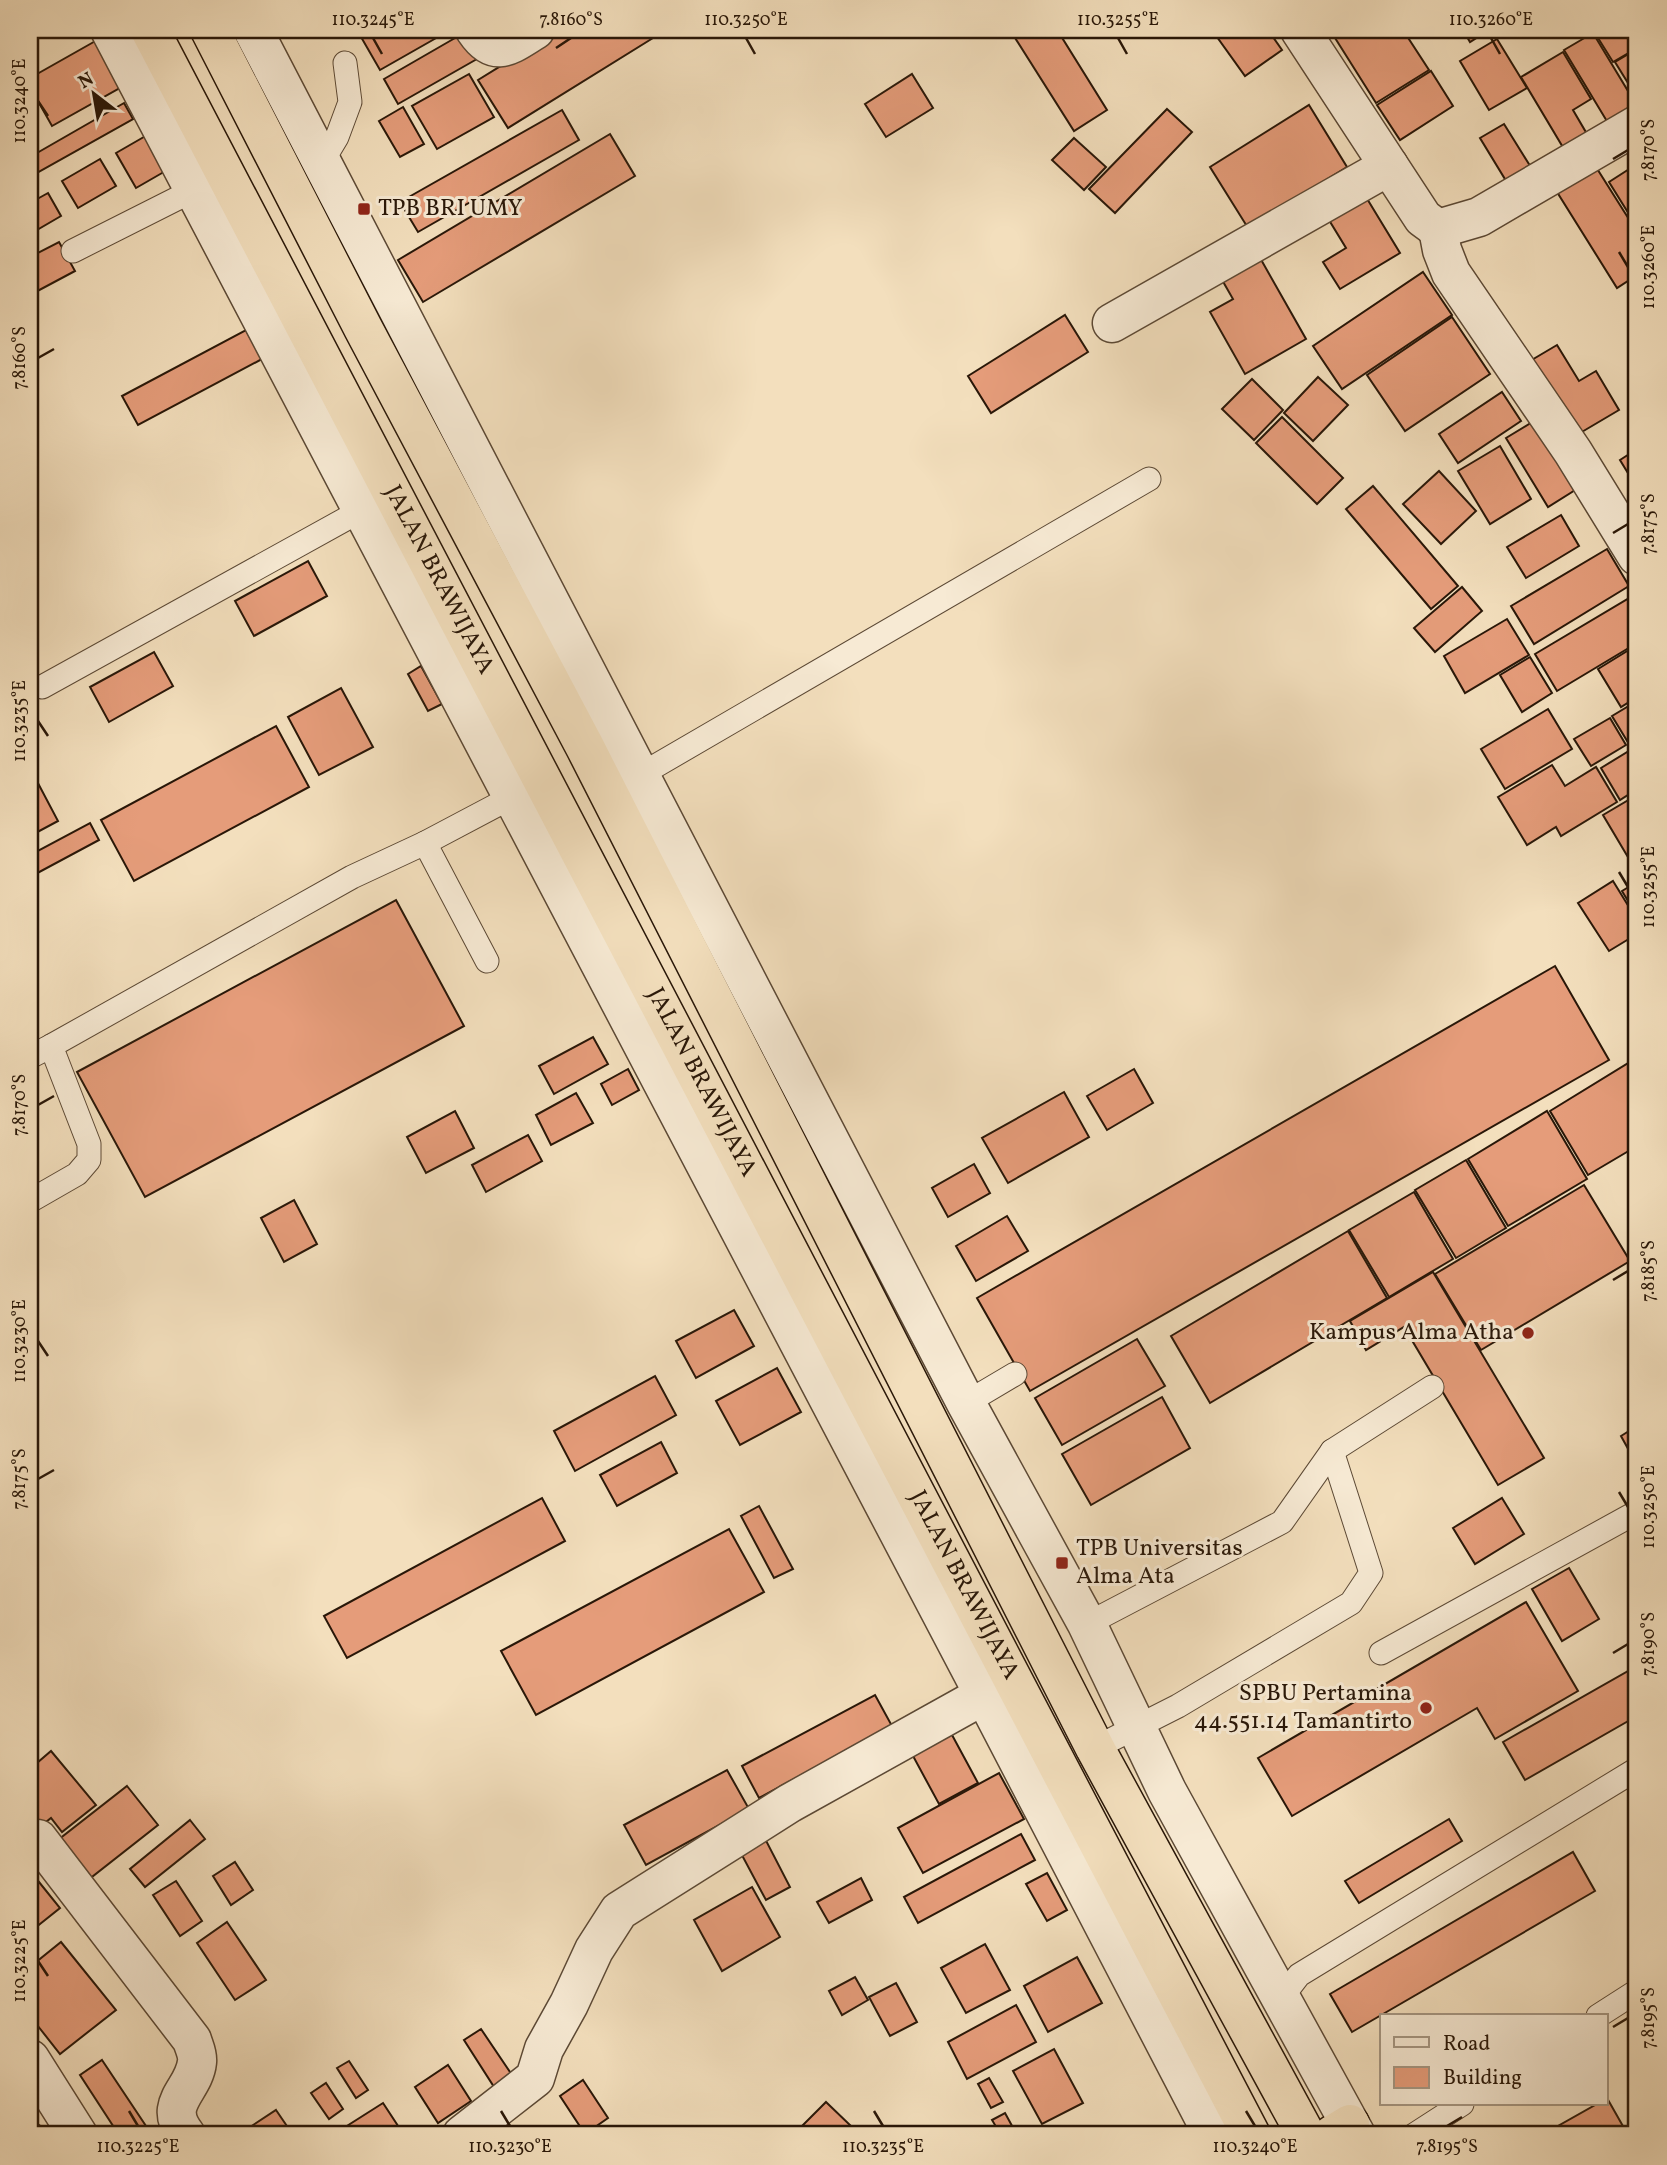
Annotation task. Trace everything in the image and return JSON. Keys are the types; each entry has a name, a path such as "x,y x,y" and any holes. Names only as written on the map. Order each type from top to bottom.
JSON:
{"highway":[{"name":"JALAN BRAWIJAYA","path":"150,30 541,773 1251,2135"},
{"name":"JALAN BRAWIJAYA","path":"211,30 363,328 585,747 1095,1748 1306,2135"},
{"path":"541,773 585,747"}],"street":[{"path":"110,30 1213,2135"},
{"path":"253,30 966,1403 1087,1624 1167,1791 1282,1997 1346,2132"},
{"path":"475,30 483,42 495,48 508,46 535,30"},
{"path":"1300,30 1423,219 1438,229 1442,250 1451,273 1573,452 1637,556"},
{"path":"1438,229 1479,217 1637,125"},
{"path":"1112,323 1389,166"},
{"path":"462,2135 535,2078 544,2049 594,1950 619,1911 790,1804 984,1695"},
{"path":"38,1839 192,2040 197,2065 177,2104 176,2117 179,2127 186,2135"},
{"path":"30,2059 78,2135"}],"lane":[{"path":"322,162 337,137 350,102 345,63"},
{"path":"73,251 194,190"},
{"path":"640,775 1149,479"},
{"path":"42,687 362,510"},
{"path":"30,1057 352,877 425,843 512,797"},
{"path":"425,843 488,961"},
{"path":"30,1201 77,1174 89,1160 89,1144 51,1046"},
{"path":"966,1403 1015,1374"},
{"path":"1087,1624 1282,1522 1332,1451 1432,1387"},
{"path":"1095,1748 1178,1706 1350,1603 1371,1573 1332,1451"},
{"path":"1381,1653 1637,1512"},
{"path":"1282,1997 1299,1975 1637,1769"},
{"path":"1601,2014 1637,1991"},
{"path":"1414,2135 1459,2106"}],"building":[{"path":"357,30 443,30 445,33 380,70"},
{"path":"559,30 648,30 653,38 508,128 478,80"},
{"path":"1010,30 1071,30 1061,36 1107,110 1074,131"},
{"path":"1212,30 1268,30 1282,50 1245,76"},
{"path":"1330,30 1403,30 1429,70 1376,103"},
{"path":"1463,30 1489,30 1470,42"},
{"path":"1593,30 1637,30 1637,48 1613,62"},
{"path":"1593,33 1637,106 1608,123 1564,50"},
{"path":"462,34 477,59 398,104 384,79"},
{"path":"99,39 125,85 52,126 30,87 30,78"},
{"path":"1497,39 1527,88 1489,110 1460,61"},
{"path":"1637,49 1637,95 1636,96 1615,62"},
{"path":"1563,52 1591,99 1573,110 1587,134 1564,149 1521,77"},
{"path":"1431,71 1453,106 1400,140 1377,105"},
{"path":"469,74 494,117 437,149 412,106"},
{"path":"912,74 933,108 886,137 865,104"},
{"path":"124,103 133,119 33,175 30,157"},
{"path":"1309,105 1347,167 1248,228 1210,167"},
{"path":"403,107 424,144 400,157 379,121"},
{"path":"1167,109 1192,132 1115,213 1089,189"},
{"path":"562,110 579,140 418,232 400,202"},
{"path":"1504,124 1532,169 1508,184 1480,138"},
{"path":"149,134 169,169 136,188 116,153"},
{"path":"610,134 635,176 423,302 398,260"},
{"path":"1074,138 1106,167 1084,190 1052,160"},
{"path":"100,159 116,186 78,208 62,181"},
{"path":"1637,164 1637,227 1609,182"},
{"path":"1596,167 1637,232 1637,275 1617,288 1557,192"},
{"path":"48,193 61,216 30,234 30,203"},
{"path":"1366,197 1400,253 1340,289 1323,262 1346,248 1329,220"},
{"path":"59,242 75,271 30,295 30,257"},
{"path":"1259,256 1306,339 1245,374 1210,312 1233,299 1221,278"},
{"path":"1423,272 1452,315 1342,389 1313,346"},
{"path":"1065,315 1088,352 991,413 968,376"},
{"path":"1452,317 1490,374 1405,431 1367,375"},
{"path":"246,330 262,359 138,425 122,396"},
{"path":"1557,345 1579,381 1596,371 1619,410 1575,436 1530,361"},
{"path":"1318,377 1348,405 1313,441 1284,413"},
{"path":"1252,379 1283,410 1254,440 1222,409"},
{"path":"1502,392 1521,421 1458,463 1439,434"},
{"path":"1282,417 1343,478 1317,504 1256,443"},
{"path":"1539,418 1580,487 1548,507 1506,438"},
{"path":"1500,446 1531,499 1490,524 1458,471"},
{"path":"1637,449 1637,488 1620,460"},
{"path":"1439,471 1476,511 1441,544 1403,504"},
{"path":"1373,486 1458,586 1431,609 1346,509"},
{"path":"1561,515 1579,546 1526,578 1507,547"},
{"path":"1607,549 1629,586 1534,644 1511,606"},
{"path":"308,561 327,596 254,636 235,601"},
{"path":"1462,587 1482,611 1435,652 1414,628"},
{"path":"1631,597 1637,608 1637,643 1557,691 1535,654"},
{"path":"1507,619 1529,655 1465,693 1444,656"},
{"path":"1637,645 1637,697 1621,707 1598,669"},
{"path":"154,652 173,686 109,722 90,687"},
{"path":"1530,657 1552,693 1522,712 1500,675"},
{"path":"421,666 442,704 428,711 408,674"},
{"path":"341,688 373,747 319,775 288,717"},
{"path":"1637,701 1637,739 1629,744 1612,716"},
{"path":"1548,709 1572,749 1505,789 1481,749"},
{"path":"1610,718 1626,745 1591,766 1574,739"},
{"path":"276,726 309,787 134,881 101,820"},
{"path":"1637,746 1637,789 1620,800 1601,768"},
{"path":"1552,765 1565,786 1596,767 1617,802 1561,836 1556,827 1527,845 1498,797"},
{"path":"30,768 58,821 30,836"},
{"path":"1637,795 1637,868 1635,869 1603,815"},
{"path":"90,823 99,840 30,877 30,855"},
{"path":"1613,881 1637,920 1637,934 1609,951 1578,903"},
{"path":"1637,882 1637,916 1622,891"},
{"path":"396,900 464,1026 145,1197 77,1072"},
{"path":"1555,966 1609,1060 1030,1391 977,1298"},
{"path":"593,1037 608,1064 554,1094 539,1066"},
{"path":"1630,1062 1637,1074 1637,1146 1588,1175 1550,1111"},
{"path":"628,1069 639,1090 612,1105 601,1084"},
{"path":"1134,1069 1153,1103 1107,1130 1087,1096"},
{"path":"1064,1092 1089,1137 1008,1183 982,1138"},
{"path":"576,1093 593,1123 551,1145 536,1115"},
{"path":"455,1111 474,1148 426,1173 407,1137"},
{"path":"1547,1111 1587,1179 1508,1226 1468,1159"},
{"path":"528,1135 542,1161 486,1192 472,1165"},
{"path":"1466,1160 1506,1228 1456,1258 1415,1190"},
{"path":"974,1164 990,1193 948,1217 932,1188"},
{"path":"1584,1185 1630,1261 1481,1350 1435,1274"},
{"path":"1414,1192 1453,1259 1389,1297 1349,1230"},
{"path":"294,1200 317,1244 284,1262 261,1218"},
{"path":"1007,1216 1028,1251 976,1281 956,1246"},
{"path":"1348,1231 1387,1298 1210,1403 1171,1336"},
{"path":"1433,1272 1544,1458 1498,1485 1404,1327 1366,1350 1350,1321"},
{"path":"734,1310 754,1346 696,1378 676,1341"},
{"path":"1137,1339 1165,1386 1062,1445 1035,1398"},
{"path":"777,1368 801,1412 740,1445 716,1401"},
{"path":"655,1376 676,1415 575,1471 554,1431"},
{"path":"1162,1397 1190,1448 1091,1505 1062,1454"},
{"path":"1637,1426 1637,1465 1621,1436"},
{"path":"661,1442 677,1473 617,1506 600,1475"},
{"path":"542,1498 565,1541 347,1658 324,1616"},
{"path":"1502,1498 1524,1534 1475,1564 1453,1528"},
{"path":"759,1506 793,1569 774,1578 741,1516"},
{"path":"729,1529 764,1592 536,1715 501,1651"},
{"path":"1569,1568 1599,1619 1562,1641 1532,1589"},
{"path":"1526,1602 1578,1691 1495,1739 1477,1708 1292,1816 1258,1758"},
{"path":"1637,1666 1637,1716 1525,1780 1503,1742"},
{"path":"875,1695 892,1726 759,1798 742,1766"},
{"path":"945,1722 978,1783 939,1804 906,1743"},
{"path":"51,1751 96,1805 62,1832 51,1818 30,1835 30,1769"},
{"path":"727,1770 749,1809 646,1865 624,1825"},
{"path":"999,1773 1024,1819 923,1873 898,1828"},
{"path":"127,1786 158,1825 88,1880 58,1840"},
{"path":"1449,1819 1462,1841 1359,1903 1345,1881"},
{"path":"190,1820 205,1839 145,1887 130,1869"},
{"path":"761,1831 790,1887 766,1900 736,1844"},
{"path":"1021,1834 1035,1860 918,1923 904,1897"},
{"path":"1573,1852 1595,1891 1352,2032 1330,1994"},
{"path":"235,1862 253,1890 231,1905 213,1876"},
{"path":"1047,1873 1067,1910 1047,1921 1026,1884"},
{"path":"861,1878 872,1900 829,1923 817,1902"},
{"path":"176,1881 202,1921 180,1936 153,1895"},
{"path":"39,1882 60,1908 30,1932 30,1890"},
{"path":"752,1887 780,1937 722,1971 694,1920"},
{"path":"227,1922 266,1980 235,2000 197,1943"},
{"path":"61,1942 116,2010 60,2054 30,2016 30,1967"},
{"path":"985,1944 1010,1990 966,2013 941,1968"},
{"path":"1077,1957 1102,2003 1048,2032 1024,1986"},
{"path":"855,1977 868,2000 842,2015 829,1991"},
{"path":"896,1983 917,2022 890,2036 869,1997"},
{"path":"1016,2005 1036,2042 967,2079 948,2042"},
{"path":"481,2029 514,2078 496,2090 464,2040"},
{"path":"1054,2049 1083,2103 1042,2124 1013,2071"},
{"path":"102,2060 152,2135 119,2135 80,2075"},
{"path":"349,2061 368,2090 356,2098 337,2068"},
{"path":"448,2065 471,2101 438,2123 415,2087"},
{"path":"989,2078 1003,2102 991,2108 978,2084"},
{"path":"583,2080 608,2118 585,2134 560,2096"},
{"path":"326,2083 343,2109 329,2119 311,2093"},
{"path":"1608,2100 1628,2135 1542,2135 1593,2106 1608,2106"},
{"path":"826,2102 852,2127 844,2135 797,2135 795,2133"},
{"path":"383,2103 404,2135 342,2135 339,2131"},
{"path":"276,2110 293,2135 251,2135 247,2129"},
{"path":"1005,2113 1017,2135 1001,2135 992,2120"},
{"path":"39,2125 56,2135 30,2135 30,2130"}],"place":[{"name":"TPB BRI UMY","path":"364,209"},
{"name":"Kampus Alma Atha","path":"1528,1333"},
{"name":"TPB Universitas Alma Ata","path":"1062,1563"},
{"name":"SPBU Pertamina 44.551.14 Tamantirto","path":"1426,1708"}]}
